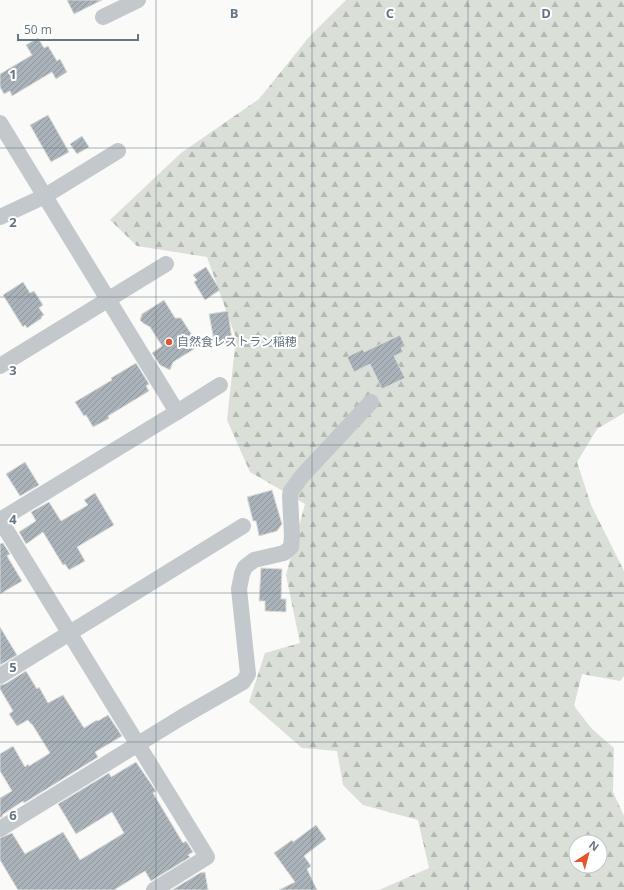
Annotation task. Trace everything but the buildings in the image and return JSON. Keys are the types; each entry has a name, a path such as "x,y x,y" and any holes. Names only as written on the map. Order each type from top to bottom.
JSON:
{"street":[{"path":"103,17 138,0"},
{"path":"0,123 177,412"},
{"path":"0,217 45,196 118,151"},
{"path":"0,366 166,264"},
{"path":"154,890 207,857 0,520 220,385"},
{"path":"0,829 182,717 243,682 248,674 239,589 242,574 246,567 254,560 284,553 291,547 291,491 302,476 371,402"},
{"path":"0,676 243,526"}],"green space":[{"path":"346,0 624,0 624,413 597,429 577,462 591,505 624,571 624,676 620,681 582,674 574,706 592,729 614,748 613,792 624,816 624,890 379,890 429,868 418,820 363,805 343,785 337,751 302,748 249,702 265,653 300,643 286,575 305,504 250,472 227,420 236,338 207,257 137,246 110,220 181,153 259,99 309,37"}],"place":[{"name":"自然食レストラン稲穂","path":"169,342"}]}
